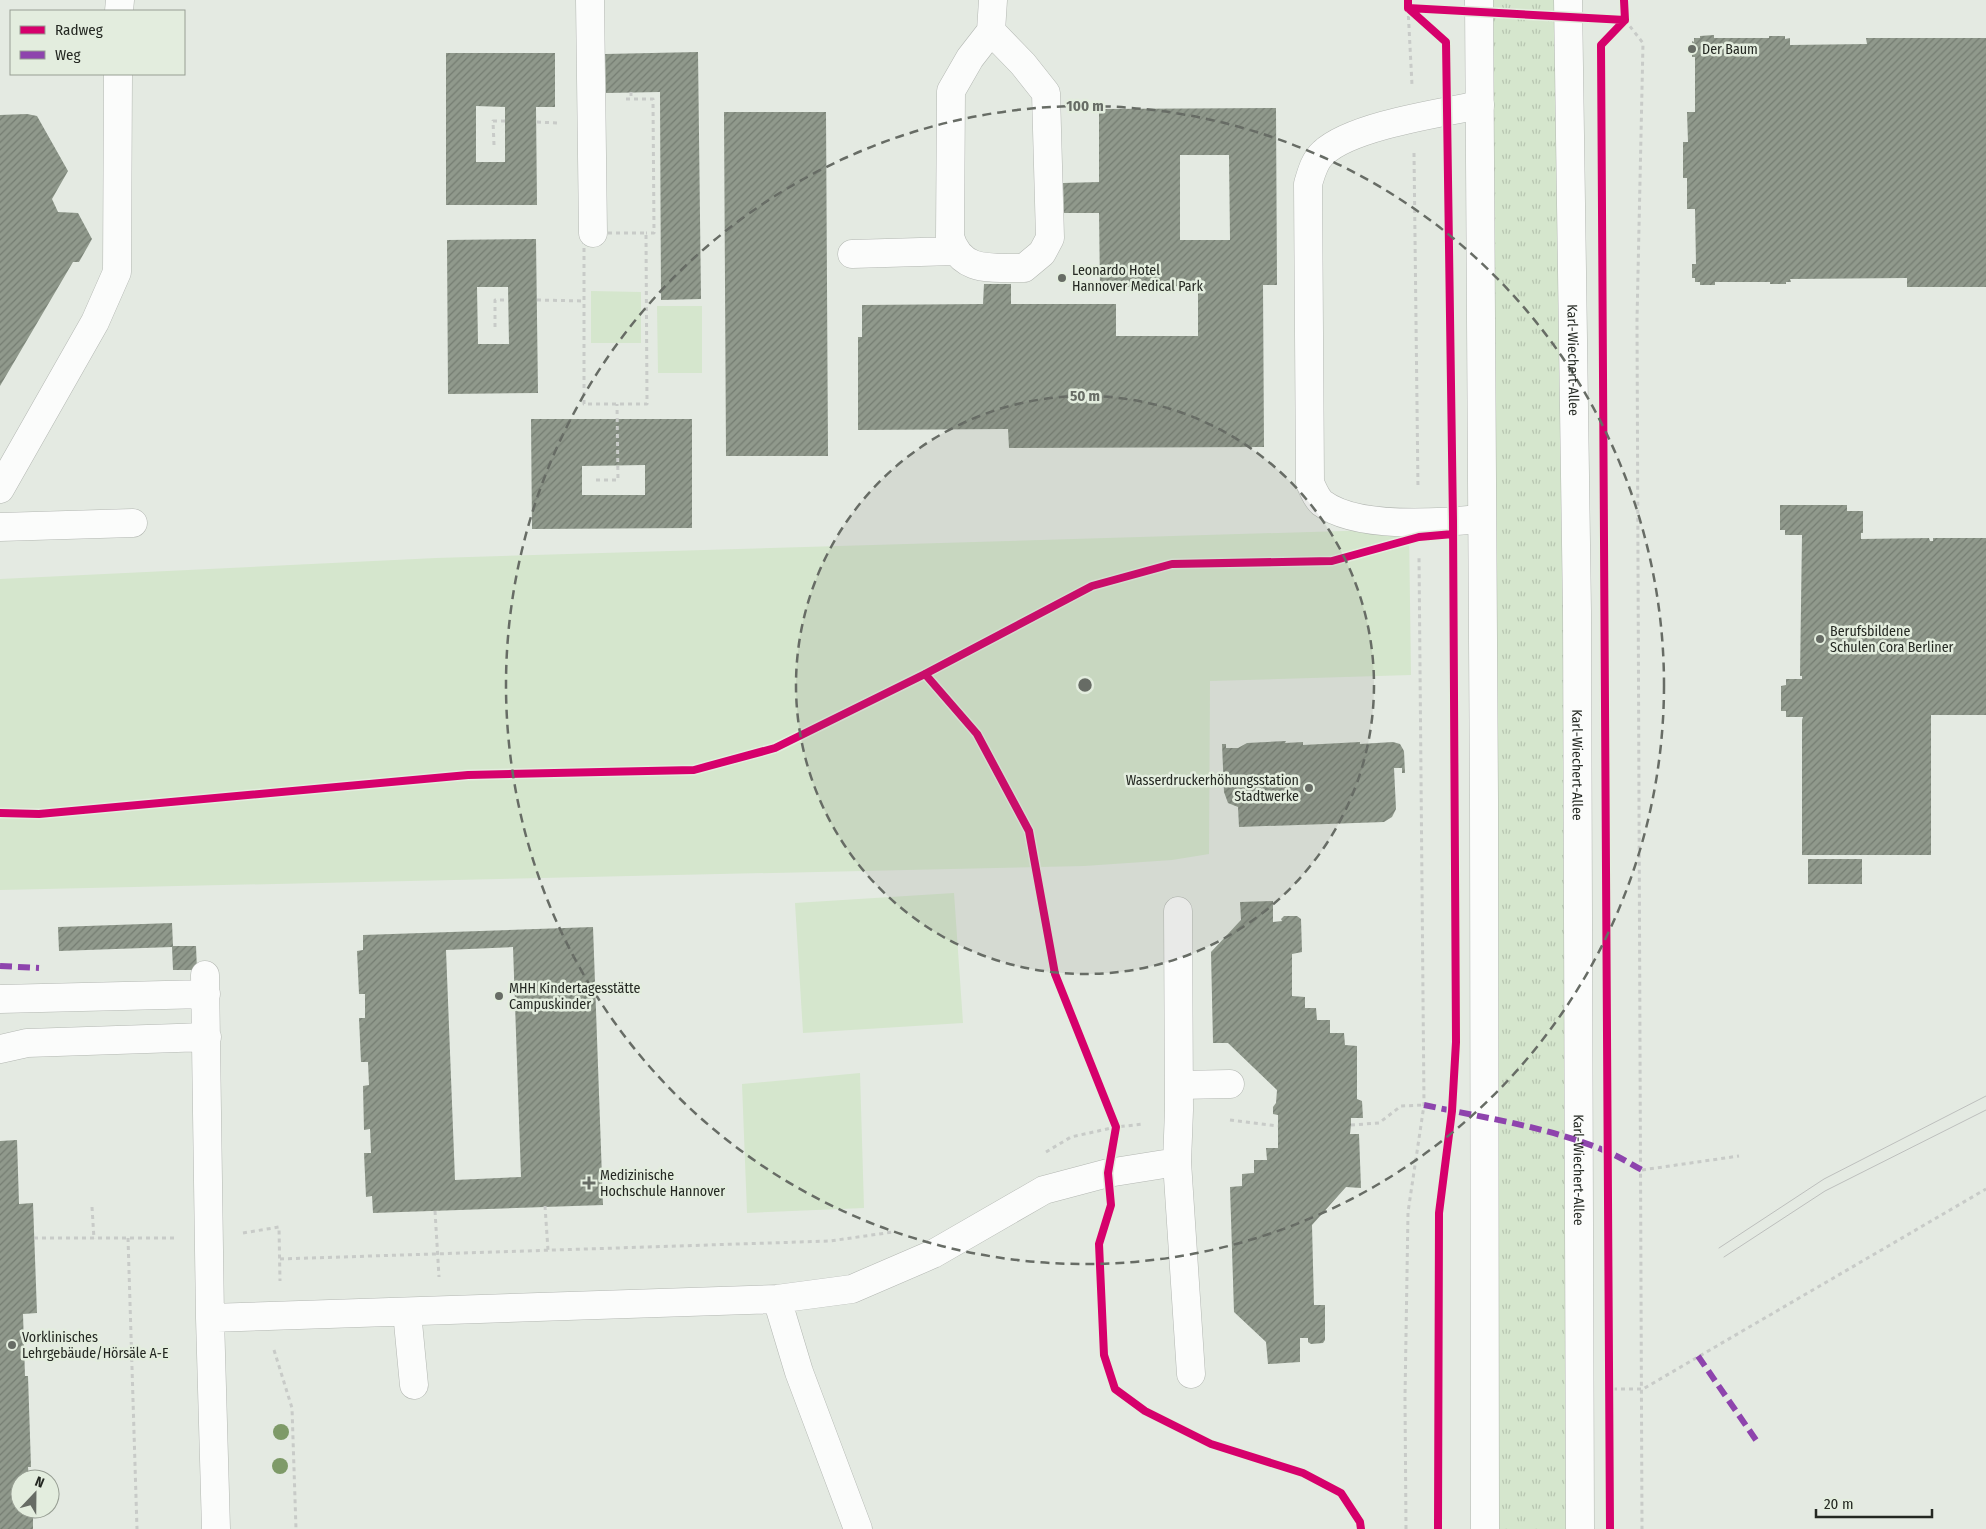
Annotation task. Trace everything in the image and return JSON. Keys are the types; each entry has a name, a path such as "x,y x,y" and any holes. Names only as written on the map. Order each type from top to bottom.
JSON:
{"main road":[{"path":"590,0 593,234"},
{"path":"991,31 1023,64 1046,93 1050,238 1042,253 1024,268 974,266 954,251 950,237 951,91 970,58 991,31 993,0"},
{"path":"1479,0 1484,810 1485,1529"},
{"name":"Karl-Wiechert-Allee","path":"1568,0 1577,621 1580,1529"},
{"path":"0,489 95,322 117,272 118,75"},
{"path":"1480,105 1414,118 1344,138 1321,154 1313,167 1308,184 1310,483 1320,501 1337,513 1356,518 1419,523 1481,519"},
{"path":"852,254 954,251"},
{"path":"0,527 133,523"},
{"path":"1178,911 1179,1120 1177,1162 1191,1374"},
{"path":"0,999 206,984 210,1318 216,1529"},
{"path":"0,1049 27,1043 207,1037"},
{"path":"1179,1085 1230,1084"},
{"path":"210,1318 777,1299 852,1289 932,1254 1044,1190 1108,1173 1177,1162"},
{"path":"777,1299 799,1372 858,1529"},
{"path":"407,1312 414,1385"}],"path":[{"path":"1406,1529 1405,1398 1408,1212 1420,1106 1419,523 1411,11"},
{"path":"1622,24 1643,43 1637,320 1642,1529"},
{"path":"631,92 631,99"},
{"path":"494,145 493,121 505,121"},
{"path":"584,233 646,233 647,404 584,404 584,300 584,233"},
{"path":"495,327 495,300 508,300"},
{"path":"537,300 584,300"},
{"path":"596,480 618,480 618,404"},
{"path":"1350,1125 1379,1122 1401,1106 1401,1104 1420,1106"},
{"path":"1045,1153 1070,1137 1116,1126 1216,1118 1278,1126"},
{"path":"1642,1170 1739,1156"},
{"path":"1608,1398 1608,1387 1642,1389 1986,1189"},
{"path":"545,1206 548,1250"},
{"path":"92,1207 94,1239"},
{"path":"435,1210 438,1253"},
{"path":"279,1227 281,1290"},
{"path":"280,1259 830,1242 898,1231"},
{"path":"34,1238 209,1238"},
{"path":"128,1238 137,1529"},
{"path":"271,1316 271,1340 292,1408 296,1529"}],"green space":[{"path":"1479,0 1568,0 1580,1529 1485,1529"},
{"path":"591,291 641,292 641,343 591,343"},
{"path":"657,306 702,306 702,373 658,373"},
{"path":"1409,529 1411,675 1210,681 1209,854 1172,860 1084,866 0,890 0,579 436,558"},
{"path":"954,893 963,1023 803,1033 795,903"},
{"path":"860,1073 864,1208 747,1213 742,1084"}],"building":[{"path":"1714,35 1714,38 1769,38 1769,36 1785,36 1785,39 1790,38 1790,45 1867,44 1866,38 1986,38 1986,287 1907,287 1907,278 1790,279 1791,282 1786,282 1786,284 1770,284 1770,282 1715,282 1715,285 1700,285 1700,282 1695,282 1695,278 1692,278 1692,264 1696,264 1695,209 1687,209 1687,178 1683,178 1683,142 1688,142 1687,112 1695,112 1695,57 1692,57 1692,41 1694,42 1694,38 1700,38 1700,36"},
{"path":"698,52 701,299 661,300 660,92 606,93 605,54"},
{"path":"446,53 555,53 555,107 536,107 537,205 446,205","holes":["476,106 505,107 505,162 476,162"]},
{"path":"1276,108 1277,285 1263,285 1264,447 1009,448 1008,429 858,430 858,337 862,337 862,305 983,304 984,284 1011,284 1011,304 1116,304 1116,336 1198,336 1198,286 1100,287 1099,213 1064,213 1063,183 1099,182 1099,109","holes":["1180,155 1229,155 1230,240 1180,240"]},
{"path":"724,112 826,112 828,456 726,456"},
{"path":"27,114 37,116 68,171 52,199 58,212 78,213 92,239 79,262 73,262 0,386 0,115"},
{"path":"536,239 538,393 448,394 447,240","holes":["477,287 508,287 509,344 478,344"]},
{"path":"531,419 692,419 692,528 532,529","holes":["645,465 645,495 582,495 582,466"]},
{"path":"1780,505 1847,505 1847,511 1863,511 1863,533 1861,533 1861,539 1929,538 1930,541 1933,541 1933,538 1986,538 1986,715 1931,715 1931,855 1802,855 1803,717 1786,717 1786,711 1781,711 1781,686 1786,685 1786,679 1802,679 1802,676 1800,676 1802,535 1785,535 1785,530 1780,530"},
{"name":"Wasserdruckerhöhungsstation Stadtwerke","path":"1286,741 1285,743 1303,742 1303,745 1360,742 1360,744 1393,742 1400,744 1404,751 1405,773 1402,773 1402,768 1394,768 1396,809 1392,817 1384,822 1239,827 1238,807 1228,803 1224,792 1222,744 1226,744 1226,748 1238,748 1247,743"},
{"path":"1808,859 1862,859 1862,884 1808,884"},
{"path":"1273,901 1273,922 1282,921 1281,919 1284,916 1297,916 1301,919 1302,952 1292,954 1292,996 1305,997 1305,1008 1316,1008 1317,1020 1330,1020 1330,1033 1344,1033 1345,1045 1357,1046 1357,1099 1362,1101 1363,1118 1351,1118 1350,1134 1359,1134 1361,1188 1346,1187 1312,1225 1314,1305 1325,1305 1325,1340 1323,1343 1311,1344 1308,1342 1308,1338 1300,1338 1300,1362 1268,1364 1266,1342 1234,1312 1230,1187 1242,1186 1242,1174 1254,1173 1254,1160 1267,1160 1266,1148 1278,1148 1278,1115 1273,1114 1277,1090 1228,1043 1213,1043 1211,952 1241,920 1240,902"},
{"path":"172,923 173,946 196,946 197,970 173,970 172,947 59,951 58,927"},
{"path":"593,927 603,1205 373,1213 372,1196 366,1197 364,1153 371,1153 370,1129 364,1130 363,1086 369,1085 368,1062 361,1062 359,1018 365,1018 365,994 359,994 357,951 363,950 363,935","holes":["513,947 521,1177 455,1180 446,950"]},
{"name":"Vorklinisches Lehrgebäude/Hörsäle A-E","path":"17,1140 19,1204 33,1203 37,1313 23,1314 25,1376 28,1376 31,1467 28,1467 28,1469 10,1469 10,1519 33,1519 33,1529 0,1529 0,1141"}],"tram line":[{"path":"1719,1248 1824,1179 1986,1096"},
{"path":"1724,1257 1825,1191 1986,1110"}],"marked path":[{"path":"0,966 39,968"},
{"path":"1424,1105 1517,1124 1563,1136 1608,1152 1642,1170"},
{"path":"1698,1356 1756,1440"}],"cycle path":[{"path":"1408,0 1408,8 1446,42 1453,521 1456,1042 1452,1111 1439,1213 1438,1529"},
{"path":"1610,1529 1601,45 1625,20 1624,0"},
{"path":"1408,8 1625,20"},
{"path":"0,813 39,814 468,775 694,770 775,748 925,674 1092,586 1172,564 1332,561 1419,537 1453,534"},
{"path":"925,674 977,734 1029,831 1055,974 1116,1127 1108,1173 1111,1205 1099,1244 1104,1355 1115,1389 1145,1411 1211,1444 1303,1473 1341,1493 1360,1522 1361,1529"}],"place":[{"name":"Der Baum","path":"1692,49"},
{"name":"Leonardo Hotel Hannover Medical Park","path":"1062,278"},
{"name":"Berufsbildene Schulen Cora Berliner","path":"1820,639"},
{"name":"Wasserdruckerhöhungsstation Stadtwerke","path":"1309,788"},
{"name":"MHH Kindertagesstätte Campuskinder","path":"499,996"},
{"name":"Medizinische Hochschule Hannover","path":"589,1183"},
{"name":"Vorklinisches Lehrgebäude/Hörsäle A-E","path":"12,1345"}]}
